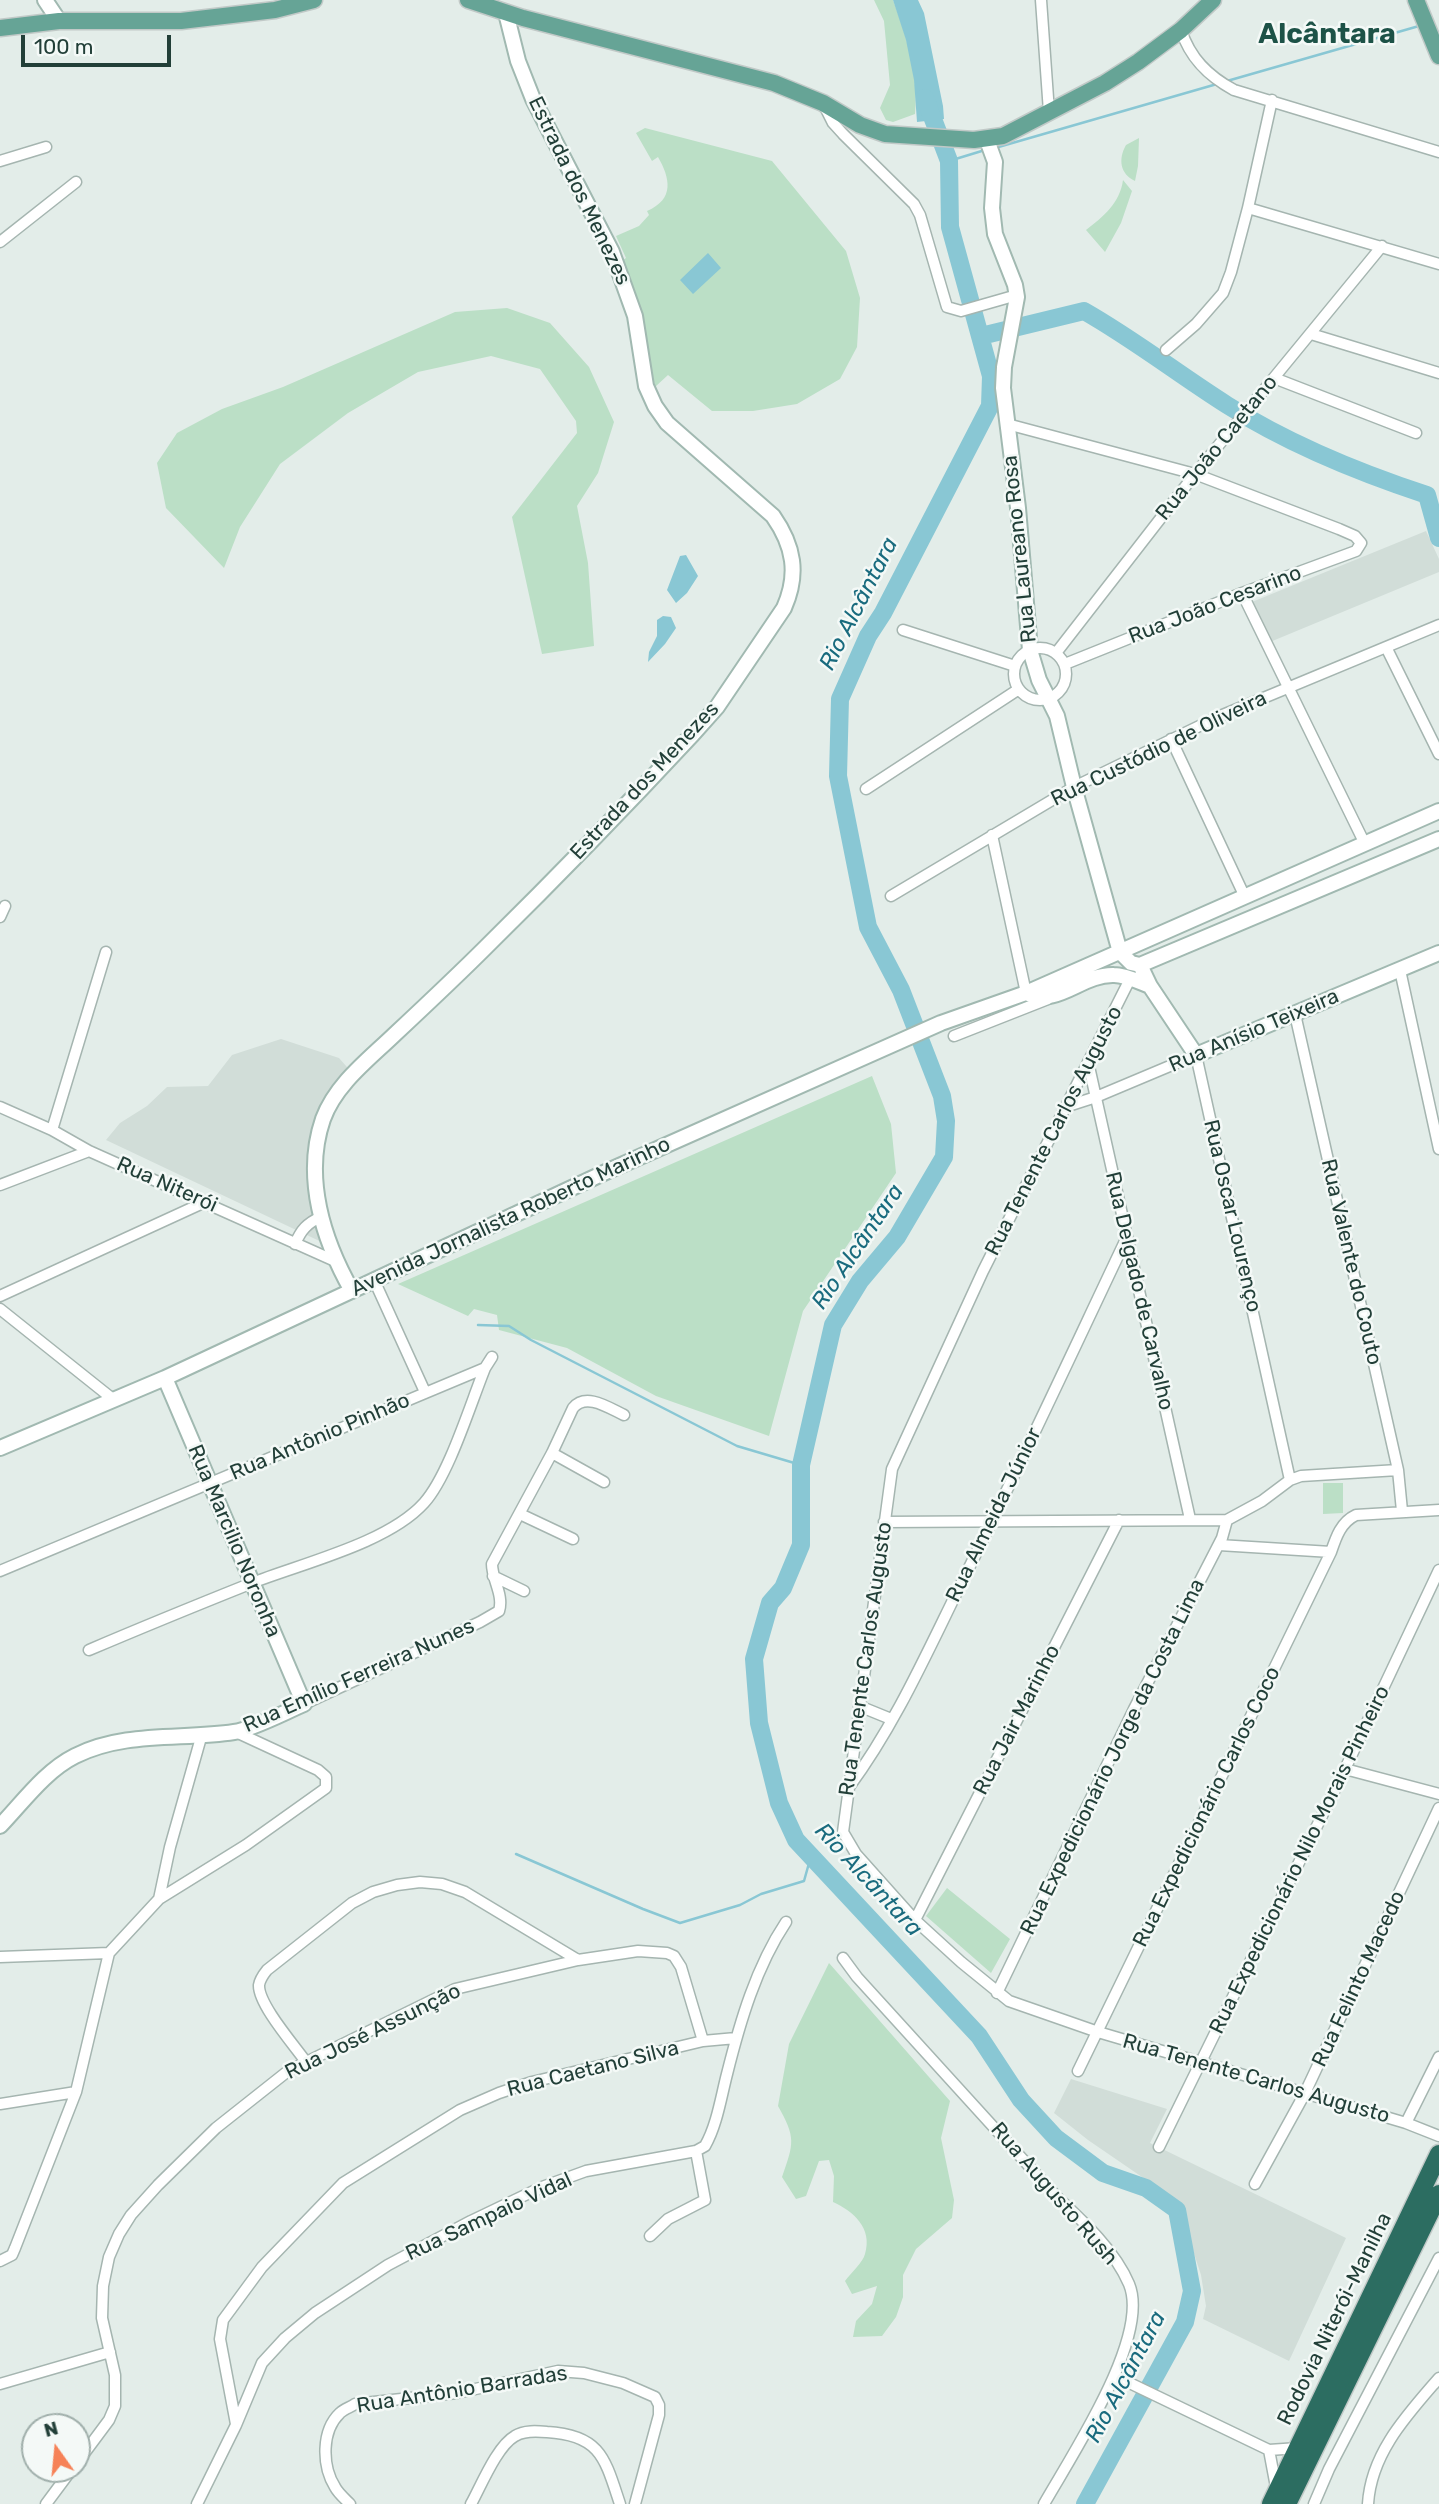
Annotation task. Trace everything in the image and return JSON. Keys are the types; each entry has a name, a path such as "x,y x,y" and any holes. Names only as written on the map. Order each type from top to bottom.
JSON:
{"highway":[{"name":"Rodovia Niterói-Manilha","path":"1278,2500 1298,2448 1439,2154"},
{"name":"Rodovia Niterói-Manilha","path":"1278,2500 1439,2194"}],"main road":[{"path":"45,0 59,21"},
{"path":"0,28 59,21 181,21 275,10 314,0"},
{"path":"468,0 774,83 823,103 871,130 898,136 986,146 1105,83 1138,62 1181,30 1213,0"},
{"path":"1416,0 1439,56"},
{"name":"Estrada dos Menezes","path":"352,1291 335,1261 321,1217 315,1154 324,1116 337,1091 487,946 692,735 716,707 784,608 791,593 794,573 792,553 785,532 773,516 667,423 655,406 646,386 635,316 612,252 533,99 518,61 512,14"},
{"name":"Rua Laureano Rosa","path":"986,146 995,234 1017,297 1012,304 1003,378 1030,650 1057,716 1120,952"},
{"name":"Avenida Jornalista Roberto Marinho","path":"0,1448 164,1378 608,1171 942,1023 1026,993 1439,811"},
{"path":"1120,952 1131,963 1140,965 1439,839"},
{"path":"1244,895 1254,917"},
{"name":"Rua Anísio Teixeira","path":"1196,1055 1439,953"},
{"name":"Rua Oscar Lourenço","path":"1140,965 1150,986 1196,1055"},
{"name":"Avenida Jornalista Roberto Marinho","path":"1026,993 1040,998 1059,995 1104,976 1113,975 1150,986"},
{"name":"Rua Marcilio Noronha","path":"164,1378 304,1704"},
{"name":"Rua Emílio Ferreira Nunes","path":"0,1826 57,1767 76,1755 116,1742 236,1732 304,1704"}],"street":[{"path":"1041,0 1049,112"},
{"path":"1181,30 1191,55 1219,82 1234,90 1439,152"},
{"path":"1166,350 1196,324 1223,293 1248,208 1272,100"},
{"path":"823,103 842,134 914,204 920,215 947,307 961,311 1012,304"},
{"path":"0,161 46,148"},
{"path":"0,242 76,183"},
{"path":"1248,208 1439,264"},
{"name":"Rua João Caetano","path":"1056,653 1195,474 1382,246"},
{"path":"1311,334 1439,373"},
{"path":"1275,378 1416,433"},
{"path":"1007,424 1195,474"},
{"name":"Rua João Cesarino","path":"1065,664 1242,593 1356,551 1361,543 1339,529 1195,474"},
{"path":"1242,593 1365,844"},
{"name":"Rua Custódio de Oliveira","path":"891,896 1074,787 1171,739 1439,625"},
{"path":"903,630 1015,666"},
{"path":"1386,647 1439,754"},
{"path":"1048,649 1056,653 1065,664 1065,683 1060,691 1048,699 1036,700 1019,690 1014,676 1015,666 1023,654 1030,650 1048,649"},
{"path":"866,789 1019,690"},
{"path":"1171,739 1244,895"},
{"path":"992,835 1026,993"},
{"path":"0,917 5,906"},
{"path":"52,1130 106,951"},
{"path":"1400,970 1439,1149"},
{"name":"Rua Tenente Carlos Augusto","path":"1130,979 1068,1107 983,1271 892,1469 844,1822 846,1839 915,1920 1009,2001 1098,2032 1406,2123 1439,2136"},
{"name":"Avenida Jornalista Roberto Marinho","path":"954,1036 1059,995"},
{"name":"Rua Valente do Couto","path":"1296,1014 1398,1470 1402,1510"},
{"name":"Rua Anísio Teixeira","path":"1068,1107 1196,1055"},
{"name":"Rua Oscar Lourenço","path":"1196,1055 1290,1480"},
{"name":"Rua Delgado de Carvalho","path":"1088,1062 1190,1519"},
{"name":"Rua Niterói","path":"0,1107 52,1130 89,1151 335,1261"},
{"path":"0,1185 89,1151"},
{"path":"0,1296 205,1202"},
{"path":"295,1244 302,1230 321,1217"},
{"name":"Rua Almeida Júnior","path":"849,1787 862,1770 891,1719 993,1520 1127,1237"},
{"path":"374,1280 425,1392"},
{"path":"0,1309 114,1400"},
{"path":"89,1650 252,1583 382,1534 406,1520 425,1501 439,1481 485,1368 492,1357"},
{"name":"Rua Antônio Pinhão","path":"0,1571 485,1368"},
{"name":"Rua Emílio Ferreira Nunes","path":"304,1704 494,1615 501,1605 492,1564 573,1408 580,1401 594,1402 624,1415"},
{"path":"552,1453 604,1482"},
{"path":"884,1521 1227,1520 1262,1501 1290,1480 1314,1474 1398,1470"},
{"name":"Rua Expedicionário Carlos Coco","path":"1078,2071 1345,1522 1356,1515 1402,1510 1439,1510"},
{"path":"520,1514 573,1539"},
{"name":"Rua Jair Marinho","path":"915,1920 1119,1520"},
{"name":"Rua Expedicionário Jorge da Costa Lima","path":"997,1993 1134,1709 1219,1545 1227,1520"},
{"path":"1219,1545 1332,1547"},
{"name":"Rua Expedicionário Nilo Morais Pinheiro","path":"1159,2147 1345,1769 1439,1570"},
{"path":"493,1576 524,1591"},
{"path":"859,1706 891,1719"},
{"path":"0,2261 12,2255 76,2092 109,1953 159,1899 246,1845 326,1788 326,1777 318,1770 236,1732"},
{"path":"159,1899 170,1847 202,1734"},
{"path":"1345,1769 1439,1794"},
{"name":"Rua Felinto Macedo","path":"1255,2185 1304,2095 1439,1808"},
{"path":"306,2062 267,2007 261,1996 260,1980 267,1970 352,1903 373,1892 420,1882 454,1888 466,1892 578,1960"},
{"path":"650,2236 668,2219 705,2200 696,2151 705,2147 712,2131 736,2038 761,1966 772,1942 786,1922"},
{"name":"Rua José Assunção","path":"91,2444 109,2420 115,2406 115,2375 103,2318 103,2286 109,2257 119,2234 131,2215 216,2128 288,2071 455,1989 578,1960 638,1951 674,1956 681,1967 703,2041"},
{"path":"0,1957 109,1953"},
{"name":"Rua Augusto Rush","path":"843,1958 857,1977 1058,2198 1084,2222 1115,2261 1129,2284 1133,2299 1133,2318 1119,2378 1044,2504"},
{"name":"Rua Caetano Silva","path":"236,2425 220,2339 223,2319 262,2267 342,2183 460,2110 499,2093 532,2082 703,2041 736,2038"},
{"path":"1406,2123 1439,2057"},
{"path":"0,2104 76,2092"},
{"name":"Rua Sampaio Vidal","path":"197,2504 236,2425 262,2363 285,2338 315,2313 388,2265 542,2187 586,2171 696,2151"},
{"path":"1314,2504 1329,2469 1439,2258"},
{"path":"0,2384 110,2352"},
{"name":"Rua Antônio Barradas","path":"350,2504 335,2487 327,2467 324,2447 331,2426 340,2413 355,2404 457,2393 558,2371 597,2376 645,2391 655,2397 659,2405 659,2415 635,2504"},
{"path":"1119,2378 1269,2450 1298,2448"},
{"path":"1368,2504 1373,2471 1384,2448 1439,2378"},
{"path":"1428,2390 1439,2394"},
{"path":"471,2504 505,2446 515,2436 532,2431 572,2433 591,2446 600,2454 609,2469 620,2504"},
{"path":"1269,2450 1275,2470 1278,2500"},
{"path":"46,2504 62,2483"}],"shaded area":[{"path":"1426,531 1439,559 1439,572 1270,642 1252,602"},
{"path":"281,1039 339,1058 354,1075 327,1117 317,1155 330,1246 106,1140 120,1123 147,1106 167,1087 208,1086 232,1055"},
{"path":"1071,2079 1167,2109 1150,2143 1346,2238 1289,2361 1203,2319 1206,2306 1201,2275 1177,2201 1088,2140 1054,2113"}],"green space":[{"path":"874,0 893,0 907,41 913,71 915,114 893,122 886,120 880,108 890,85 884,21"},
{"path":"645,128 772,161 846,251 860,298 857,347 840,379 797,404 753,411 712,411 668,375 655,387 640,306 623,260 626,258 616,236 639,226 649,215 647,211 662,200 668,187 658,157 652,161 636,133"},
{"path":"1139,138 1135,181 1123,170 1121,161 1126,145"},
{"path":"1123,180 1132,191 1121,223 1105,252 1086,230 1104,215 1114,202"},
{"path":"507,308 550,323 589,367 614,422 598,473 577,506 588,563 594,646 542,654 512,517 577,433 576,421 540,369 491,356 418,372 348,413 280,464 240,527 224,568 166,508 157,463 177,433 222,409 283,387 455,312"},
{"path":"872,1076 891,1124 896,1173 803,1311 769,1436 656,1396 567,1348 499,1330 497,1315 474,1309 468,1316 398,1284"},
{"path":"1323,1483 1343,1483 1343,1513 1323,1514"},
{"path":"947,1888 1010,1939 991,1973 926,1916"},
{"path":"829,1963 950,2101 941,2138 954,2200 952,2218 916,2249 903,2275 903,2297 896,2317 882,2336 853,2337 856,2321 872,2304 877,2286 852,2294 845,2281 864,2257 866,2236 860,2222 848,2210 833,2202 834,2176 829,2160 819,2161 806,2196 796,2199 782,2177 791,2141 788,2126 778,2106 789,2044"}],"water":[{"path":"893,0 918,0 924,13 944,119 917,122 914,80 906,40"},
{"path":"708,253 721,268 693,294 680,280"},
{"path":"686,555 698,576 687,593 676,603 667,590 680,556"},
{"path":"663,616 671,617 676,628 648,662 649,652 657,636 657,620"}],"waterway":[{"path":"1227,81 1419,26"},
{"path":"995,148 1217,84"},
{"name":"Rio Alcântara","path":"925,98 949,161 950,227 991,376 990,406 883,613 868,636 840,699 838,776 868,927 901,990 942,1096 946,1121 944,1157 897,1237 860,1281 833,1325 801,1465 801,1545 783,1588 770,1603 754,1659 759,1723 779,1803 796,1840 979,2036 1021,2100 1056,2138 1103,2173 1146,2188 1177,2210 1192,2291 1185,2322 1085,2504"},
{"path":"949,161 985,150"},
{"path":"981,336 1084,311 1227,405 1274,432 1350,467 1427,495 1439,538"},
{"path":"478,1325 509,1326 531,1340 737,1446 801,1465"},
{"path":"516,1854 680,1923 740,1905 761,1894 804,1881 811,1856"}],"district":[{"name":"Alcântara","path":"1327,35"}]}
